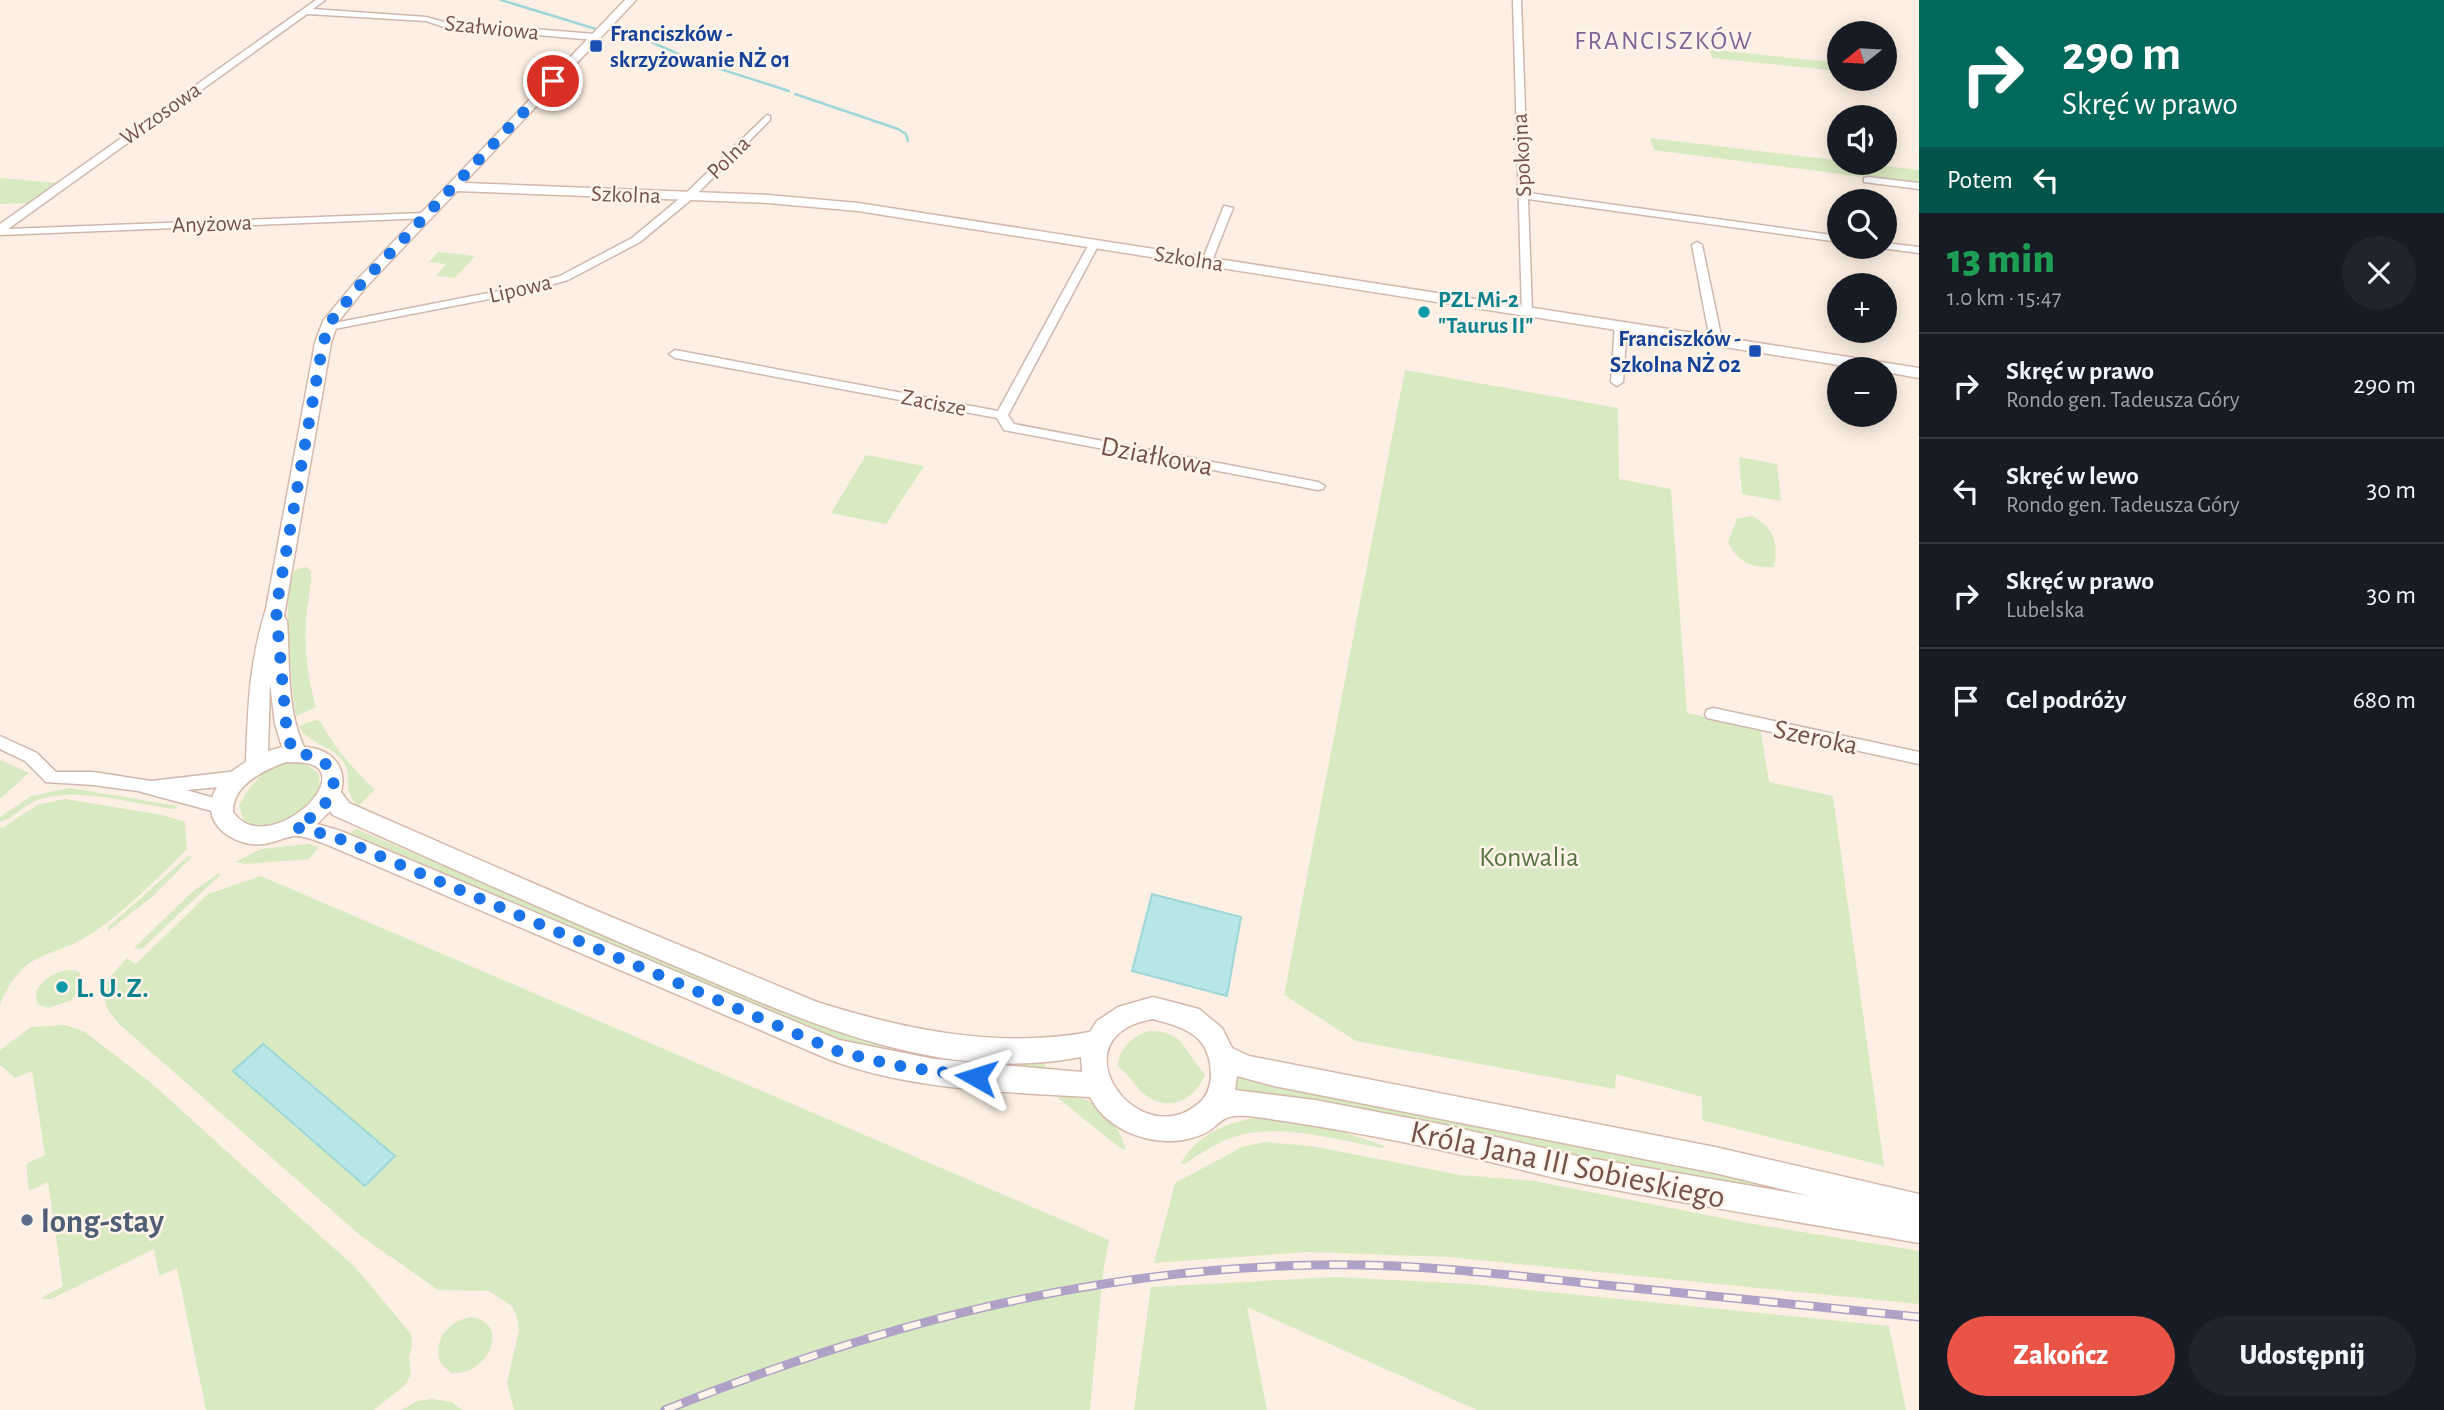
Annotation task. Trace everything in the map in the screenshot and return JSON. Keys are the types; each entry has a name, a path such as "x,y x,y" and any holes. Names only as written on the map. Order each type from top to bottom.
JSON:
{"main road":[{"path":"257,764 262,660 276,609 318,366 329,327 346,302 425,216 631,0"},
{"name":"Szkolna","path":"454,187 768,199 858,207 1919,373"},
{"path":"276,609 286,723 290,743 296,753"},
{"path":"296,753 315,756 328,765 334,779 331,795 313,816 295,827 268,835 244,833 227,822 223,807 227,792 238,777 257,764 276,756 296,753"},
{"path":"331,795 341,809 486,874 813,1012 856,1027 899,1038 991,1049 1052,1050 1097,1042"},
{"path":"295,827 333,836 837,1051 950,1075 1098,1085"},
{"path":"1161,1009 1188,1017 1204,1027 1216,1041 1224,1057 1225,1087 1216,1106 1202,1119 1175,1129 1152,1128 1123,1115 1111,1105 1098,1085 1093,1063 1097,1042 1106,1028 1119,1017 1135,1010 1161,1009"},
{"name":"Króla Jana III Sobieskiego","path":"1224,1057 1245,1067 1274,1074 1716,1160 1919,1208"},
{"name":"Króla Jana III Sobieskiego","path":"1216,1106 1237,1102 1315,1113 1445,1138 1577,1170 1919,1229"}],"street":[{"name":"Wrzosowa","path":"0,230 321,0"},
{"name":"Spokojna","path":"1517,0 1526,311"},
{"name":"Szałwiowa","path":"304,11 426,19 444,24 595,37"},
{"name":"Polna","path":"689,196 767,118"},
{"path":"1868,180 1919,187"},
{"path":"1523,195 1827,237"},
{"name":"Lipowa","path":"329,327 556,281 636,240 689,196"},
{"path":"1207,261 1228,208"},
{"name":"Anyżowa","path":"0,230 425,216"},
{"name":"Zacisze","path":"674,354 1002,415 1094,244"},
{"path":"1697,245 1716,340"},
{"path":"1897,247 1919,250"},
{"path":"1616,382 1621,325"},
{"name":"Działkowa","path":"1002,415 1009,427 1318,486"},
{"name":"Szeroka","path":"1713,714 1919,758"},
{"path":"0,742 31,757 52,778 66,777 140,786 223,807"},
{"path":"140,786 220,781 238,777"}],"green space":[{"path":"1709,49 1827,62 1827,70 1712,58"},
{"path":"1650,138 1827,159 1827,172 1654,150"},
{"path":"1897,167 1919,170 1919,184 1849,175 1897,175"},
{"path":"0,178 58,183 28,203 0,204"},
{"path":"438,252 475,256 455,278 436,276 446,264 429,262"},
{"name":"Konwalia","path":"1405,370 1618,408 1619,479 1671,489 1687,713 1760,726 1769,782 1833,796 1884,1166 1702,1120 1702,1097 1616,1074 1615,1089 1356,1041 1284,995"},
{"path":"866,455 924,466 886,524 831,513"},
{"path":"1739,457 1777,464 1781,501 1742,494"},
{"path":"1752,516 1770,531 1773,537 1776,551 1774,567 1747,563 1736,555 1728,542 1737,519"},
{"path":"306,567 311,571 311,577 306,620 306,653 316,707 296,716 290,666 289,585 296,570"},
{"path":"315,720 320,721 345,758 375,790 358,806 350,794 347,772 342,760 313,741 299,726"},
{"path":"0,760 29,773 0,799"},
{"path":"286,761 304,764 319,774 320,792 295,816 276,826 266,828 244,821 239,806 248,790 270,765"},
{"path":"70,788 178,806 174,809 88,795 53,796 32,802 0,822 0,817 31,796"},
{"path":"65,799 163,815 185,822 187,849 107,923 79,941 29,964 9,986 0,1005 0,826 2,828 39,804"},
{"path":"356,829 786,1011 992,1061 1045,1062 1045,1069 959,1067 834,1040 351,833"},
{"path":"308,844 319,847 309,859 245,864 235,862 261,849"},
{"path":"188,856 192,857 152,897 108,931 108,927"},
{"path":"219,873 220,875 142,949 134,948 192,892"},
{"path":"261,876 1109,1240 1103,1272 1090,1410 514,1410 507,1382 519,1331 512,1306 489,1291 438,1290 361,1236 119,1024 106,1006 104,998 107,983 127,958 136,964 208,894"},
{"path":"62,971 79,972 84,982 72,1000 48,1008 37,1004 36,992 47,978"},
{"path":"66,1025 85,1032 150,1082 356,1268 411,1334 411,1375 405,1385 374,1410 206,1410 177,1268 159,1276 154,1249 51,1299 43,1299 63,1286 48,1182 29,1191 26,1164 45,1155 32,1071 15,1078 0,1065 0,1050 31,1027"},
{"path":"1148,1031 1170,1034 1177,1038 1205,1074 1190,1096 1174,1103 1157,1101 1140,1090 1118,1066 1127,1044"},
{"path":"1235,1077 1494,1128 1684,1161 1909,1213 1669,1176 1494,1135 1233,1088"},
{"path":"1058,1093 1082,1098 1102,1110 1116,1127 1126,1150 1058,1098"},
{"path":"1255,1118 1322,1125 1385,1146 1382,1148 1290,1132 1254,1132 1223,1141 1184,1164 1181,1163 1195,1145 1212,1132"},
{"path":"1264,1142 1311,1146 1460,1175 1534,1181 1742,1222 1919,1251 1919,1304 1448,1257 1308,1252 1154,1263 1175,1183 1242,1147"},
{"path":"1336,1277 1470,1284 1889,1326 1906,1410 1477,1410 1247,1307 1267,1410 1134,1410 1151,1287"},
{"path":"472,1317 484,1322 491,1329 490,1349 475,1367 464,1372 451,1373 440,1362 438,1354 441,1338 450,1326"},
{"path":"432,1399 452,1402 462,1410 402,1410 417,1401"}],"water":[{"path":"1152,894 1241,917 1227,996 1132,971"},
{"path":"263,1044 395,1156 365,1186 233,1071"}],"waterway":[{"path":"501,0 596,29"},
{"path":"612,31 642,38 692,60 789,91"},
{"path":"795,94 898,129 906,134 908,141"}],"railway":[{"path":"665,1410 824,1352 985,1307 1149,1277 1233,1269 1318,1265 1422,1267 1919,1317"}],"place":[{"name":"Franciszków - skrzyżowanie NŻ 01","path":"596,46"},
{"name":"PZL Mi-2 \"Taurus II\"","path":"1424,312"},
{"name":"Franciszków - Szkolna NŻ 02","path":"1755,351"},
{"name":"L. U. Z.","path":"62,987"},
{"name":"long-stay","path":"27,1220"}],"district":[{"name":"FRANCISZKÓW","path":"1664,40"}],"route":[{"path":"553,81 361,284 331,321 323,343 276,609 290,743 296,753 322,760 328,765 334,779 331,795 326,803 313,816 295,827 333,836 837,1051 893,1065 976,1077"}]}
